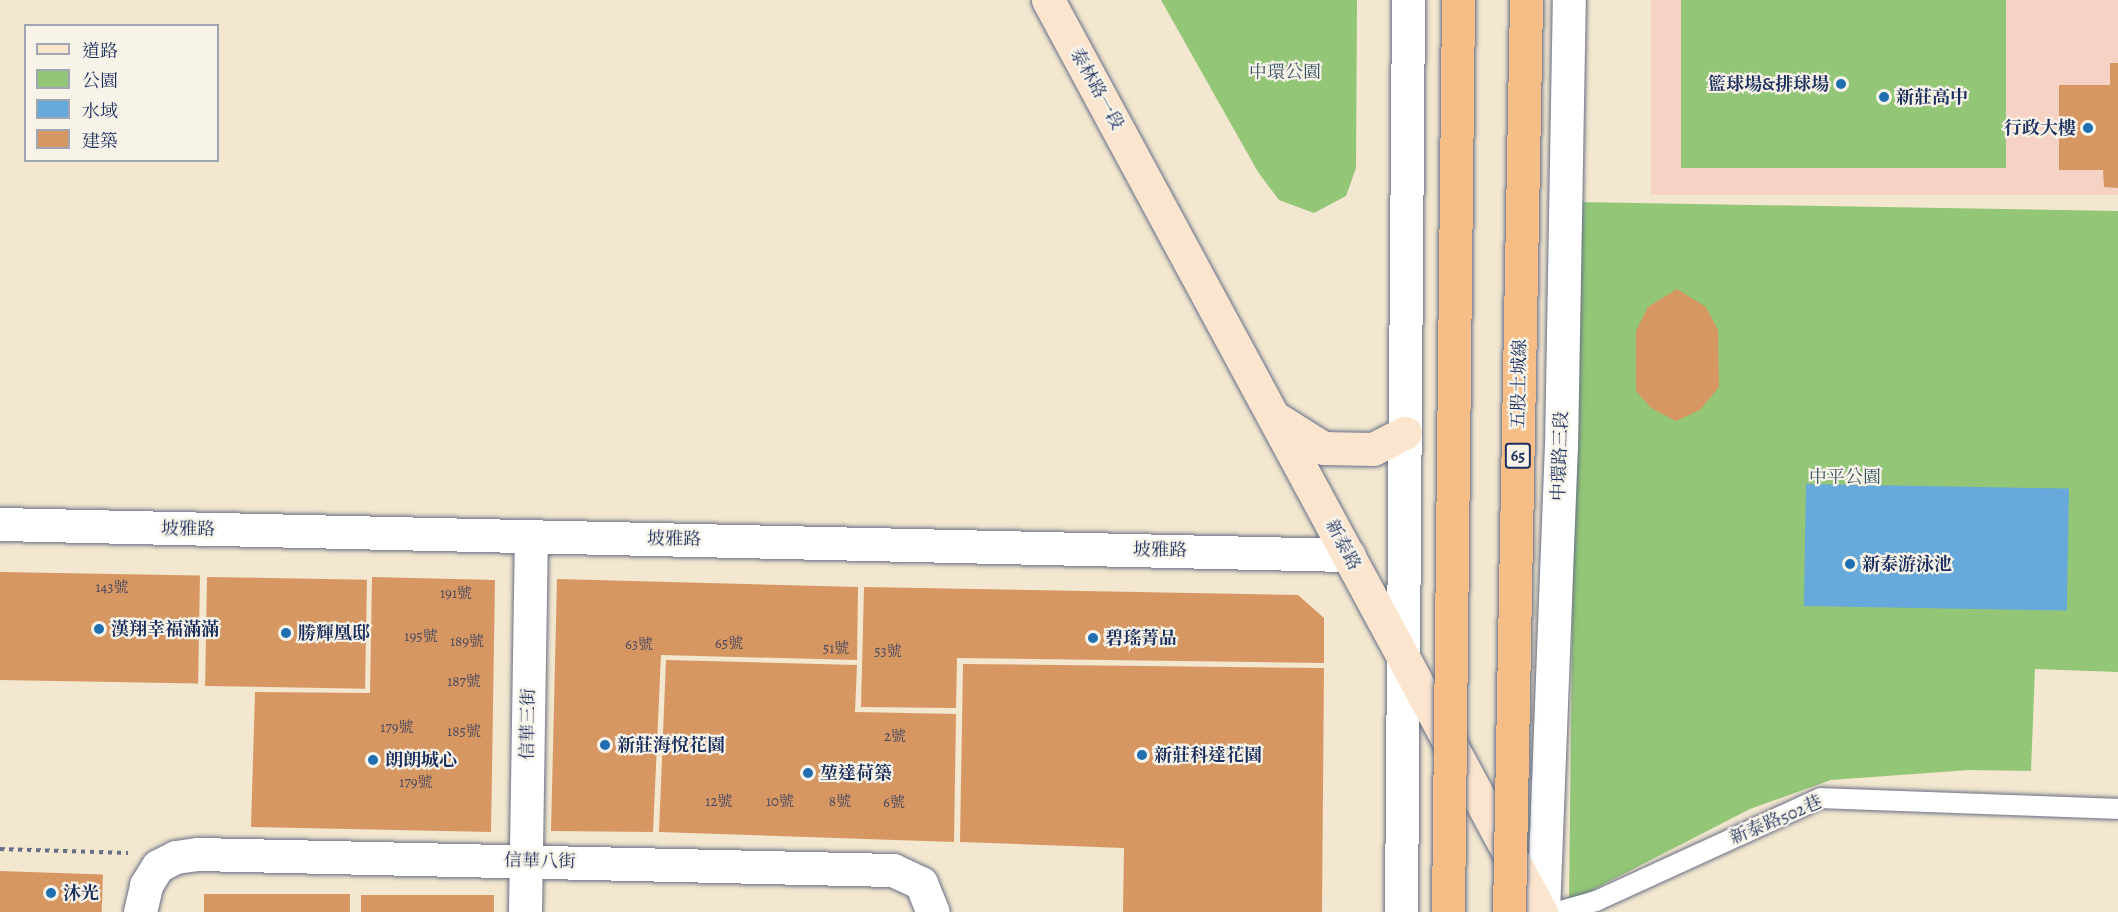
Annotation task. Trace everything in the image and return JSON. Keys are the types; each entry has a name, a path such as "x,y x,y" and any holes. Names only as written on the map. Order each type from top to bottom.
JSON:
{"highway":[{"path":"1448,912 1458,0"},
{"name":"五股土城線","path":"1509,912 1526,0"}],"main road":[{"name":"泰林路一段","path":"1048,0 1145,178"},
{"name":"新泰路","path":"1145,178 1542,912"},
{"path":"1274,417 1323,448 1374,449 1405,434"}],"street":[{"path":"1401,912 1406,660 1408,0"},
{"name":"中環路三段","path":"1542,912 1561,448 1569,0"},
{"name":"坡雅路","path":"0,524 1349,555"},
{"name":"信華三街","path":"525,912 531,536"},
{"name":"信華八街","path":"149,860 198,854 893,870 927,897"},
{"path":"140,912 149,860"}],"lane":[{"name":"新泰路502巷","path":"1557,912 1596,901 1821,798 2118,809"}],"path":[{"path":"0,849 149,860"}],"shaded area":[{"name":"籃球場&排球場","path":"1651,0 2118,0 2118,195 1651,195"}],"green space":[{"name":"中環公園","path":"1161,0 1357,0 1356,168 1346,196 1314,213 1279,200 1258,172"},
{"name":"籃球場&排球場","path":"1681,0 2006,0 2006,168 1681,168"},
{"name":"中平公園","path":"1577,202 2118,211 2118,672 2035,669 2031,771 1969,770 1831,780 1750,809 1569,902"}],"water":[{"path":"1806,484 2069,489 2067,611 1804,606"}],"building":[{"name":"行政大樓","path":"2110,63 2118,63 2118,188 2104,187 2103,170 2059,170 2059,85 2110,85"},
{"path":"1677,289 1706,307 1718,330 1719,387 1700,410 1676,421 1651,408 1636,391 1636,331 1648,307"},
{"name":"漢翔幸福滿滿","path":"0,572 200,575 198,683 0,680"},
{"name":"勝輝凰邸","path":"207,577 367,580 365,689 205,686"},
{"name":"朗朗城心","path":"372,577 495,580 491,832 251,827 255,692 370,693"},
{"name":"新莊海悅花園","path":"557,579 858,587 857,660 661,655 653,832 551,831"},
{"name":"碧瑤菁品","path":"864,587 1298,595 1324,618 1324,663 957,658 956,708 861,707"},
{"name":"堃達荷築","path":"666,660 857,665 855,712 956,714 954,842 659,832"},
{"name":"新莊科達花園","path":"963,664 1324,668 1322,912 1123,912 1124,848 960,842"},
{"name":"沐光","path":"0,871 103,875 102,912 0,912"},
{"path":"204,894 350,894 350,912 204,912"},
{"path":"361,895 494,895 494,912 361,912"}],"place":[{"name":"籃球場&排球場","path":"1841,84"},
{"name":"新莊高中","path":"1884,97"},
{"name":"行政大樓","path":"2088,128"},
{"name":"新泰游泳池","path":"1850,564"},
{"name":"漢翔幸福滿滿","path":"99,629"},
{"name":"勝輝凰邸","path":"286,633"},
{"name":"碧瑤菁品","path":"1093,638"},
{"name":"新莊海悅花園","path":"605,745"},
{"name":"新莊科達花園","path":"1142,755"},
{"name":"朗朗城心","path":"373,760"},
{"name":"堃達荷築","path":"808,773"},
{"name":"沐光","path":"51,893"}]}
